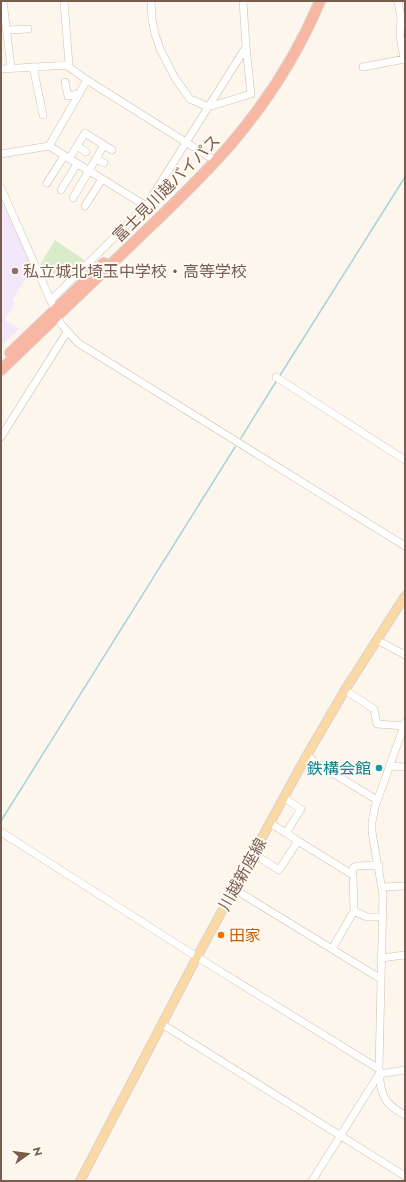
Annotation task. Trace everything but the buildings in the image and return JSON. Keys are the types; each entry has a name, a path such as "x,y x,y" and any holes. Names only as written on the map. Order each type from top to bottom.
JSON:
{"highway":[{"name":"富士見川越バイパス","path":"1,361 167,202 234,131 266,87 294,41 313,1"},
{"name":"富士見川越バイパス","path":"1,370 55,308 179,199 231,144 264,102 303,37 320,1"}],"main road":[{"name":"川越新座線","path":"80,1181 197,957 307,755 345,690 405,596"}],"street":[{"path":"3,1 11,68"},
{"path":"64,1 69,65 66,65"},
{"path":"151,1 155,34 160,49 175,78 190,99 208,107 251,94 243,1"},
{"path":"363,67 405,59 400,36 401,24 398,1"},
{"path":"7,30 28,30"},
{"path":"55,308 146,206 246,47"},
{"path":"1,68 66,65 86,80 210,158"},
{"path":"33,67 43,115"},
{"path":"49,146 86,80"},
{"path":"65,82 68,96 78,94"},
{"path":"47,184 86,133 112,150"},
{"path":"72,198 104,145"},
{"path":"1,154 49,146 146,206"},
{"path":"77,146 86,152"},
{"path":"96,159 104,163"},
{"path":"61,190 78,164"},
{"path":"85,206 102,179"},
{"path":"1,188 55,308 67,332 78,343 405,546"},
{"path":"1,437 67,332"},
{"path":"276,378 405,460"},
{"path":"377,640 405,655"},
{"path":"345,690 374,709 377,724 404,729 377,800 372,827 383,887 379,1071 381,1089 385,1100 396,1110 405,1115"},
{"path":"307,755 316,763 377,800"},
{"path":"389,766 405,767"},
{"path":"284,798 301,809 286,833"},
{"path":"270,823 353,875 354,911 332,949"},
{"path":"1,832 379,1071 405,1070"},
{"path":"254,854 279,870 298,840"},
{"path":"351,873 354,867 357,866 379,865"},
{"path":"383,887 405,886"},
{"path":"234,889 381,979"},
{"path":"354,911 367,917 382,917"},
{"path":"382,958 405,955"},
{"path":"162,1024 405,1176"},
{"path":"312,1181 379,1071"}],"shaded area":[{"name":"私立城北埼玉中学校・高等学校","path":"1,199 31,264 26,278 12,300 15,303 5,320 19,329 1,346"}],"green space":[{"path":"55,240 84,261 65,281 40,265"}],"waterway":[{"path":"279,377 405,177"},
{"path":"241,438 277,380"},
{"path":"1,821 235,447"}],"place":[{"name":"私立城北埼玉中学校・高等学校","path":"15,271"},
{"name":"鉄構会館","path":"379,768"},
{"name":"田家","path":"221,935"}]}
